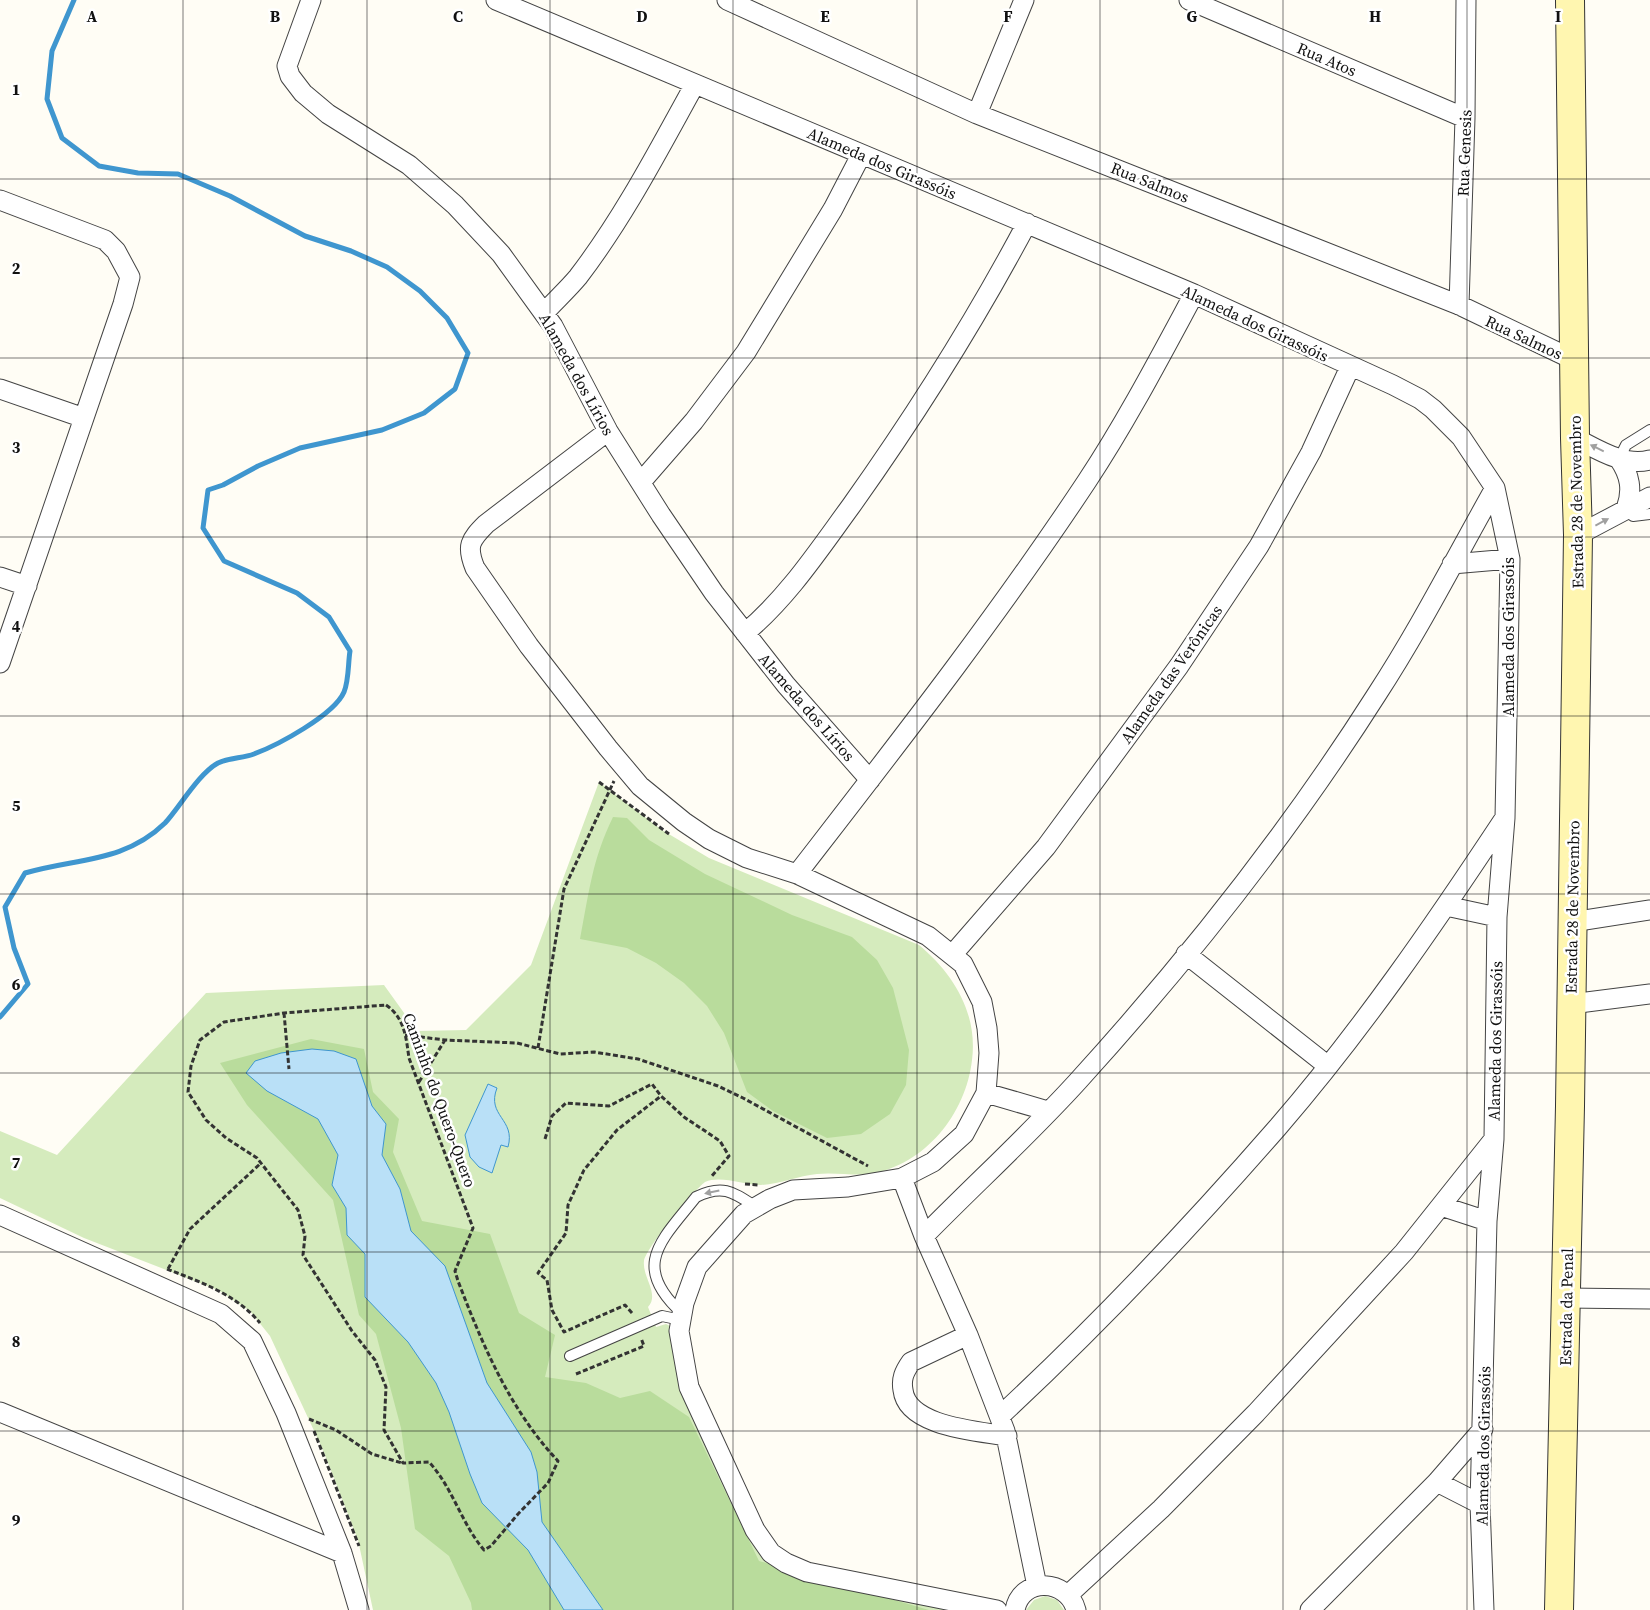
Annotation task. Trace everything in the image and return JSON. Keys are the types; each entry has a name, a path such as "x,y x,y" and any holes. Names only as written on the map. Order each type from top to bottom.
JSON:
{"street":[{"name":"Alameda dos Lírios","path":"311,0 287,66 295,84 328,114 409,165 455,205 501,254 553,326 608,431 660,515 714,594 786,684 870,780"},
{"name":"Alameda dos Girassóis","path":"496,0 1194,294 1407,392 1434,409 1460,438 1495,488 1510,558 1506,818 1497,917 1494,1139 1487,1221 1480,1504 1484,1610"},
{"name":"Rua Salmos","path":"728,0 978,114 1459,305 1574,360"},
{"path":"978,114 1024,0"},
{"name":"Rua Atos","path":"1189,0 1465,118"},
{"name":"Rua Genesis","path":"1459,305 1465,118 1466,0"},
{"name":"Estrada 28 de Novembro","path":"1570,0 1575,438 1578,535 1571,1004"},
{"path":"544,313 577,278 605,239 638,187 695,84"},
{"path":"641,482 688,428 746,352 833,209 861,155"},
{"path":"0,200 104,240 125,264 130,277 123,304 0,663"},
{"path":"744,632 770,612 799,578 892,449 1006,262 1027,223"},
{"path":"797,874 982,632 1088,479 1167,345 1194,294"},
{"name":"Alameda das Verônicas","path":"953,954 1046,847 1179,666 1259,546 1311,452 1350,367"},
{"path":"0,389 84,418"},
{"path":"608,431 486,524 471,542 469,554 475,568 529,646 622,765 646,791 709,839 747,858 797,874 928,936 953,954 963,964 982,1002 987,1028 986,1093 964,1134 933,1162 902,1178 848,1187 793,1190 744,1214 697,1267 682,1317 680,1331 689,1387 751,1522 772,1553 786,1563 807,1572 997,1610"},
{"path":"1575,438 1619,459 1642,462 1650,460"},
{"path":"1619,459 1625,468 1630,487 1626,509"},
{"path":"924,1236 1077,1082 1186,954 1310,793 1378,694 1495,488"},
{"path":"1578,535 1650,497"},
{"path":"1452,564 1510,558"},
{"path":"0,577 27,586"},
{"path":"1000,1416 1080,1342 1160,1258 1279,1126 1328,1066 1446,906 1506,818"},
{"path":"1446,906 1497,917"},
{"path":"1572,922 1650,910"},
{"path":"1186,954 1328,1066"},
{"path":"1571,1004 1650,994"},
{"name":"Estrada da Penal","path":"1560,1610 1571,1004"},
{"path":"986,1093 1048,1111"},
{"path":"1015,1610 1021,1597 1037,1586 1056,1586 1072,1603 1161,1509 1256,1414 1404,1252 1494,1139"},
{"path":"902,1178 924,1236 968,1335 1007,1436 1037,1586"},
{"path":"1441,1206 1487,1221"},
{"path":"0,1216 221,1314 235,1324 252,1341 351,1551 358,1610"},
{"path":"1566,1298 1650,1299"},
{"path":"968,1335 912,1362 905,1370 901,1381 903,1394 914,1411 926,1419 958,1428 1007,1436"},
{"path":"0,1412 351,1551"},
{"path":"1310,1610 1437,1482 1483,1429"},
{"path":"1437,1482 1480,1504"}],"lane":[{"path":"1619,459 1626,445 1650,430"},
{"path":"1626,509 1632,516 1650,514"},
{"path":"682,1317 668,1301 656,1276 654,1263 658,1246 696,1197 704,1193 727,1190 756,1207"},
{"path":"570,1356 662,1316 682,1317"}],"path":[{"path":"538,1048 564,889 622,765"},
{"path":"599,782 611,789 670,835"},
{"name":"Caminho do Quero-Quero","path":"386,1005 397,1012 405,1035 409,1058 473,1228 454,1270 500,1380 517,1410 558,1462 548,1482 491,1546 484,1550 470,1533 443,1477 429,1462 402,1463 384,1430 386,1387 375,1360 352,1331 303,1255 305,1236 298,1210 261,1163 206,1120 188,1092 191,1066 200,1040 224,1022 284,1013 386,1005"},
{"path":"284,1013 289,1069"},
{"path":"405,1035 445,1040 517,1043 560,1054 594,1052 618,1055 718,1086 802,1128 876,1170"},
{"path":"419,1082 445,1040"},
{"path":"545,1139 552,1116 566,1103 609,1106 652,1084 661,1096 684,1117 720,1141 729,1156 715,1174 706,1181 716,1178"},
{"path":"576,1374 644,1346 639,1334 656,1327 648,1307 630,1314 625,1305 564,1332 552,1310 547,1280 538,1274 566,1233 568,1205 584,1170 617,1130 661,1096"},
{"path":"168,1269 190,1229 261,1163"},
{"path":"738,1183 763,1185"},
{"path":"158,1266 218,1290 250,1311 265,1330"},
{"path":"351,1551 323,1450 308,1417 336,1430 372,1454 402,1463"}],"green space":[{"path":"599,782 662,830 709,858 919,945 943,969 961,996 967,1011 973,1043 968,1080 952,1117 925,1148 908,1160 890,1169 870,1174 817,1174 761,1185 725,1180 705,1182 691,1196 653,1244 644,1261 644,1267 652,1297 648,1307 656,1327 666,1324 672,1327 703,1433 730,1499 766,1558 964,1610 373,1610 358,1540 323,1450 270,1336 250,1311 218,1290 84,1238 0,1198 0,1131 57,1155 206,993 384,985 417,1031 466,1030 531,965"},
{"path":"613,817 627,818 649,840 705,874 792,915 852,937 877,960 893,988 909,1050 906,1085 890,1114 861,1134 827,1138 773,1111 747,1092 724,1033 707,1006 684,983 656,963 627,948 580,939 596,862"},
{"path":"311,1039 364,1049 373,1092 399,1119 393,1152 422,1221 490,1234 519,1313 555,1335 545,1377 586,1383 620,1398 650,1391 689,1417 759,1561 929,1610 472,1610 471,1603 449,1556 415,1529 401,1428 376,1334 359,1315 333,1200 247,1105 220,1063"},
{"path":"1045,1596 1057,1600 1064,1610 1026,1610 1034,1600"}],"water":[{"path":"312,1049 334,1051 356,1059 372,1106 386,1124 382,1155 400,1189 411,1231 445,1266 487,1383 531,1452 537,1472 542,1522 603,1610 564,1610 528,1550 482,1503 449,1412 436,1383 408,1342 365,1297 365,1254 347,1235 346,1208 332,1185 338,1155 318,1119 267,1091 246,1073 255,1061 281,1053"},
{"path":"488,1084 497,1088 495,1105 508,1130 509,1138 508,1147 501,1145 492,1173 479,1167 470,1157 465,1135"}],"waterway":[{"path":"0,1017 28,984 14,948 5,907 25,873 98,857 133,846 165,823 197,782 211,768 222,761 254,754 277,744 304,728 329,710 338,701 346,687 350,651 329,617 297,593 224,561 203,528 208,490 223,485 258,466 300,448 382,430 424,413 455,389 468,353 447,318 420,291 387,267 351,251 305,236 230,196 178,174 138,173 99,166 62,138 47,99 52,51 74,0"}]}
